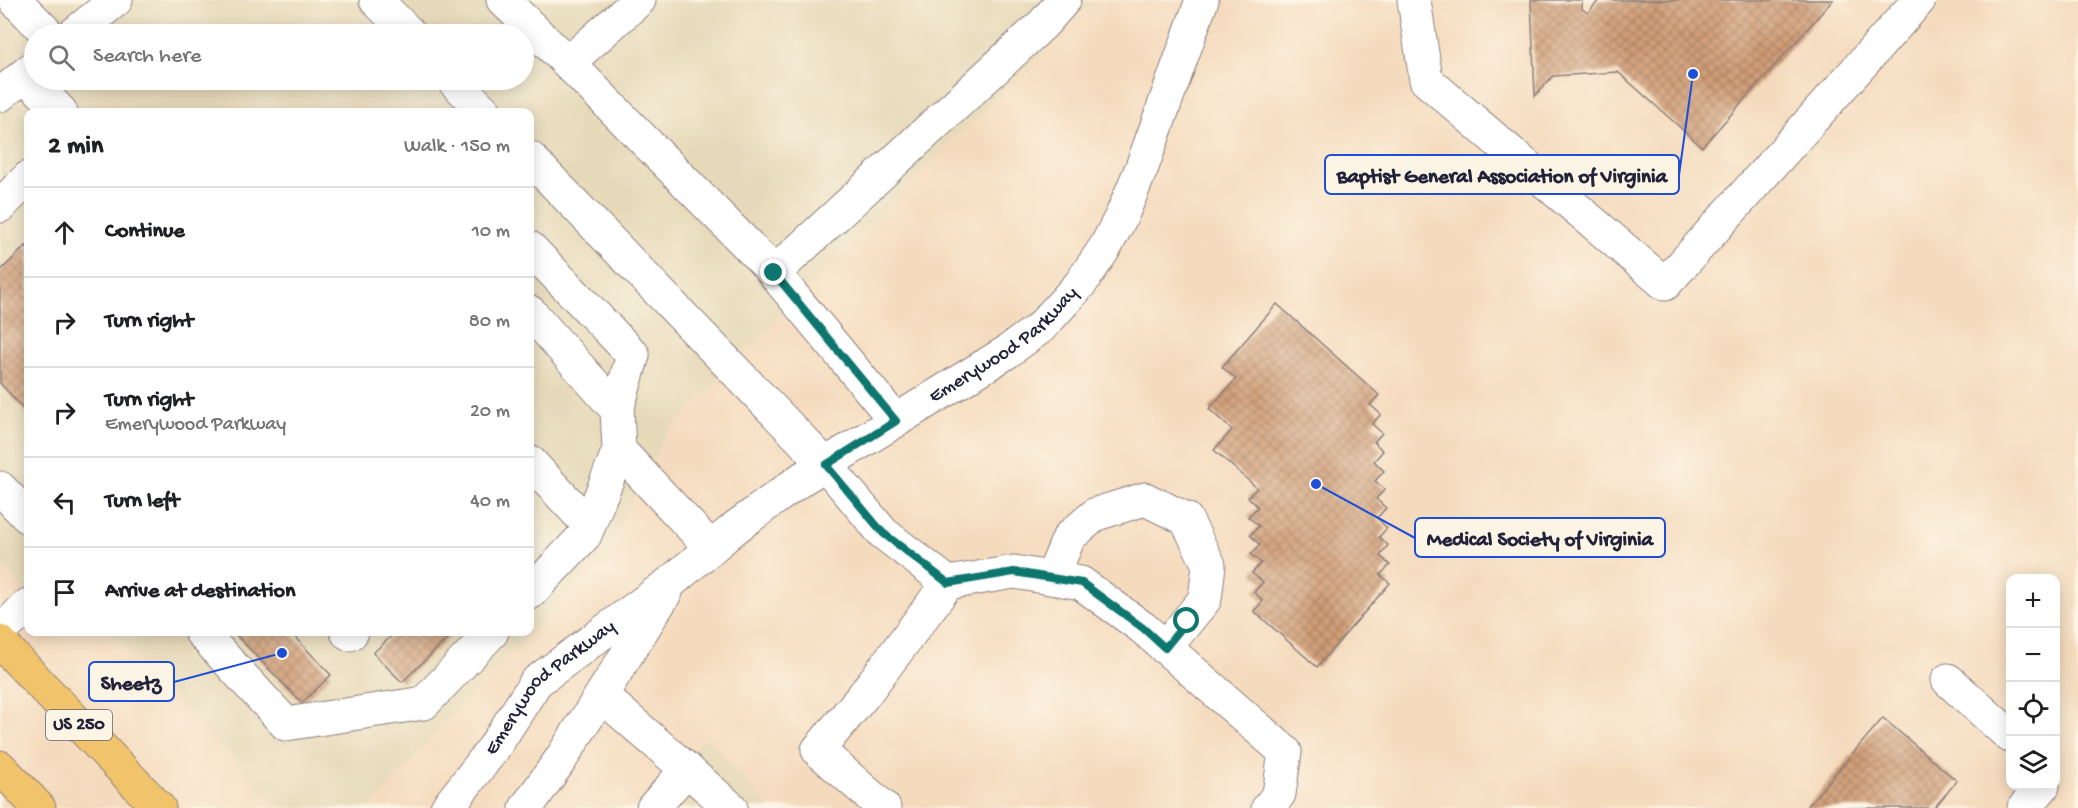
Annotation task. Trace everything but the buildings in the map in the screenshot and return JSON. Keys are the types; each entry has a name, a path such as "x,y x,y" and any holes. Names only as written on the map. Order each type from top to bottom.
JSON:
{"main road":[{"name":"US 250","path":"0,642 159,808"},
{"path":"0,767 39,808"}],"street":[{"path":"15,0 38,24"},
{"path":"86,24 116,0"},
{"path":"376,0 400,24"},
{"path":"503,0 528,24"},
{"path":"568,63 639,0"},
{"path":"774,273 1043,24 1064,0"},
{"path":"1414,0 1426,80 1665,284 1919,0"},
{"name":"Emerywood Parkway","path":"447,808 493,749 536,682 670,582 736,527 826,465 1007,352 1041,327 1081,284 1106,246 1126,205 1196,1"},
{"path":"534,30 774,273 896,421"},
{"path":"0,95 24,76"},
{"path":"44,90 58,108"},
{"path":"463,90 480,108"},
{"path":"534,162 826,465 883,533 948,583"},
{"path":"0,206 24,182"},
{"path":"534,252 633,355 617,410 619,450 585,535 534,589"},
{"path":"534,317 617,410"},
{"path":"619,450 711,548"},
{"path":"534,466 589,525"},
{"path":"0,488 24,513"},
{"path":"1052,578 1069,537 1096,514 1145,499 1186,519 1209,565 1205,599 1165,648"},
{"path":"884,808 818,750 863,696 948,583 1014,572 1082,583 1143,628 1285,752 1279,794 1268,808"},
{"name":"Emerywood Parkway","path":"526,808 602,696 670,582"},
{"path":"0,632 24,609"},
{"path":"205,636 286,724 424,702 488,636"},
{"path":"1948,680 2006,732"},
{"path":"602,696 731,808"},
{"path":"653,808 687,769"},
{"path":"2024,808 2040,790"}],"shaded area":[{"path":"0,0 1095,0 827,267 668,432 607,549 534,628 534,108 24,108 24,591 0,565"},
{"path":"114,636 526,636 431,738 371,808 280,808"},
{"path":"707,737 769,808 637,808"}],"place":[{"name":"Baptist General Association of Virginia","path":"1693,74"},
{"name":"Medical Society of Virginia","path":"1316,484"},
{"name":"Sheetz","path":"282,653"}],"route":[{"path":"774,273 896,421 826,465 883,533 948,583 1014,572 1082,583 1143,628 1165,648 1187,621"}]}
